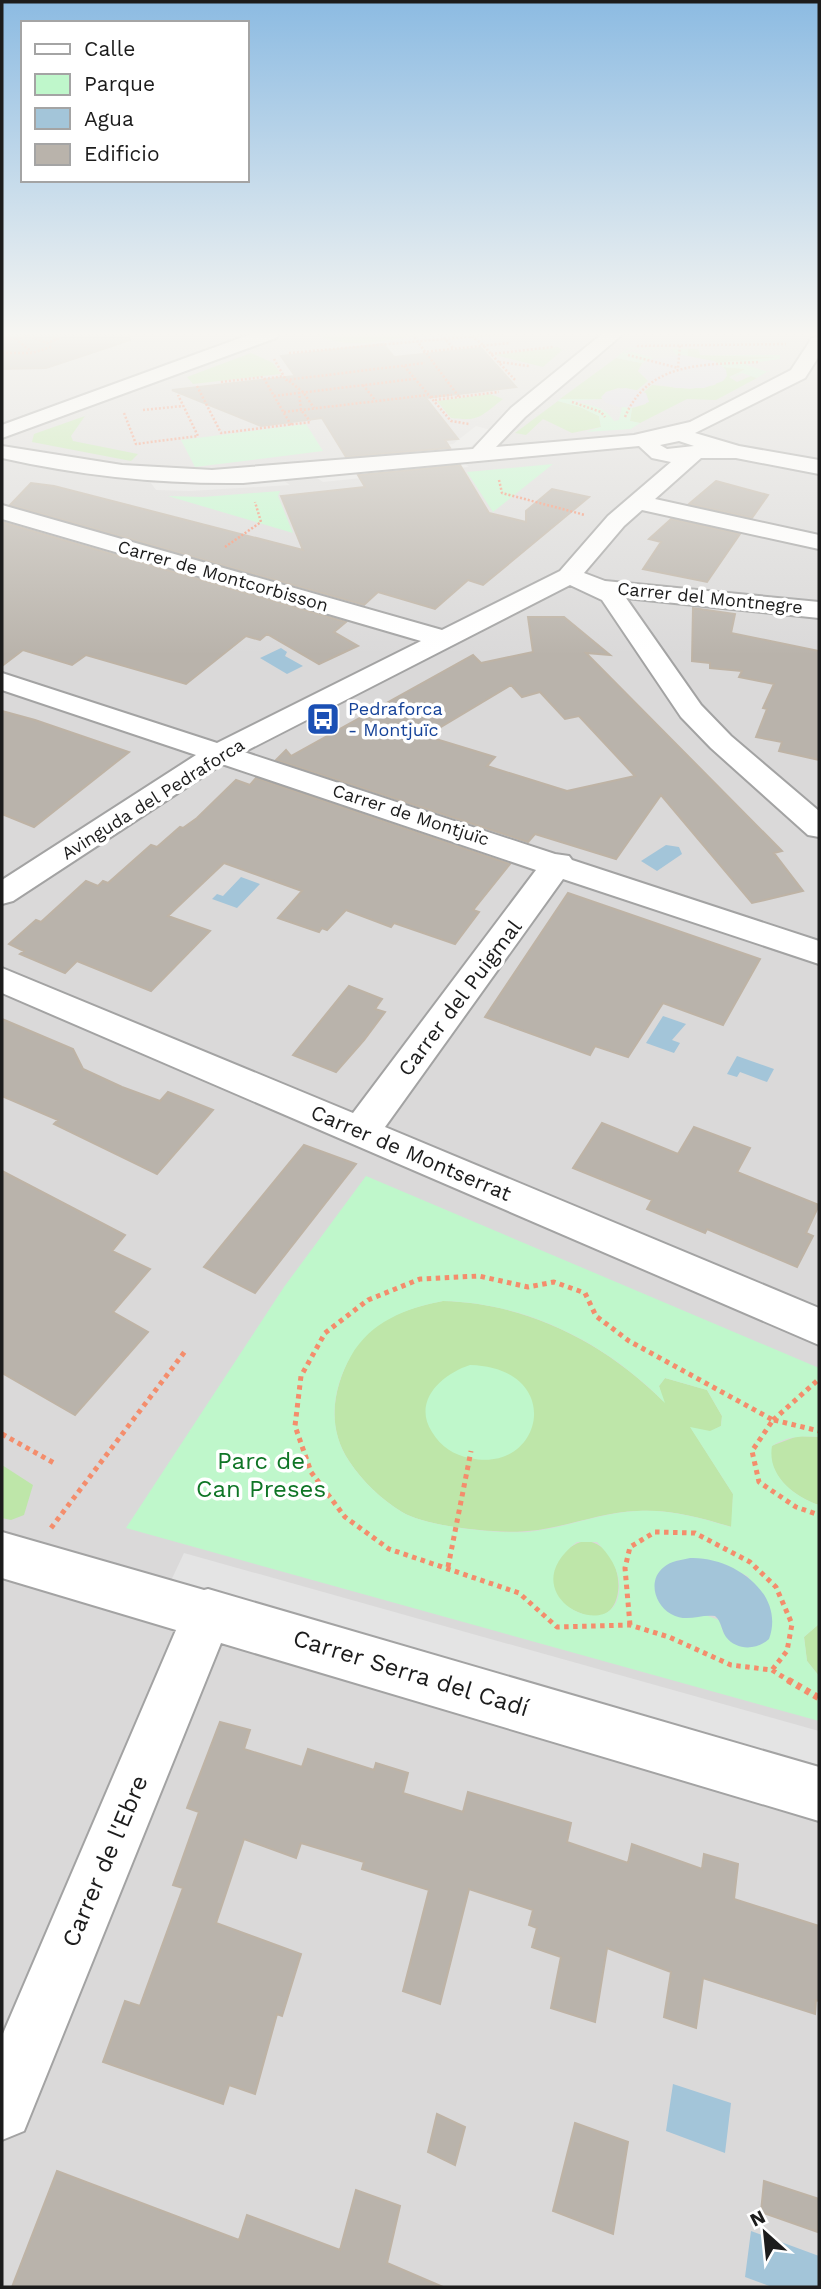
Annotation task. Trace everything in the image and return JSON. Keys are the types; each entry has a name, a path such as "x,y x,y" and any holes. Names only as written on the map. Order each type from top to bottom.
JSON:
{"street":[{"path":"2,448 19,441"},
{"path":"481,454 481,447 487,441"},
{"path":"569,576 616,521 638,502 681,446 689,441"},
{"path":"2,448 152,477 190,478 257,475 598,444 681,446 736,452 819,467"},
{"path":"638,502 819,542"},
{"name":"Carrer de Montcorbisson","path":"2,512 444,639"},
{"name":"Carrer del Montnegre","path":"569,576 601,587 819,610"},
{"name":"Avinguda del Pedraforca","path":"2,894 221,752 569,576"},
{"path":"601,587 611,595 667,680 721,743 819,825"},
{"name":"Carrer de Montjuïc","path":"2,681 558,863 819,953"},
{"name":"Carrer del Puigmal","path":"361,1131 558,863"},
{"name":"Carrer de Montserrat","path":"2,980 819,1326"},
{"name":"Carrer Serra del Cadí","path":"24,1546 208,1613 819,1794"},
{"name":"Carrer de l'Ebre","path":"2,2109 208,1613"}],"path":[{"path":"135,441 136,444 161,441"},
{"path":"498,470 502,493 596,518"},
{"path":"215,554 261,522 252,494"},
{"path":"819,1431 774,1420 629,1341 596,1316 585,1293 554,1282 528,1287 479,1276 420,1279 368,1300 326,1334 301,1377 295,1426 311,1472 345,1517 389,1549 519,1592 556,1627 630,1625 669,1637 730,1665 772,1670 819,1698"},
{"path":"24,1546 54,1522 186,1350"},
{"path":"819,1379 774,1420 752,1451 759,1482 796,1507 819,1515"},
{"path":"2,1434 54,1463"},
{"path":"448,1567 471,1451"},
{"path":"630,1625 625,1568 630,1546 655,1532 695,1533 750,1562 776,1587 792,1624 787,1651 772,1670"}],"shaded area":[{"path":"2,441 819,441 819,2287 2,2287"},
{"path":"457,441 478,441 469,448 419,454 410,449 453,444"},
{"path":"461,461 469,467 323,482 314,476"},
{"path":"281,479 290,485 190,491 156,490 151,483 227,485"},
{"path":"184,1553 819,1731 819,1770 168,1587"}],"green space":[{"path":"73,441 138,454 131,461 32,442"},
{"path":"181,441 317,441 323,451 195,467"},
{"path":"553,464 493,512 467,472"},
{"path":"280,491 278,496 293,533 168,496 203,497"},
{"name":"Parc de Can Preses","path":"366,1176 819,1368 819,1437 784,1440 772,1446 772,1456 778,1475 784,1483 800,1496 819,1505 819,1624 804,1637 807,1661 819,1676 819,1721 126,1528 284,1287","holes":["443,1301 475,1303 505,1309 564,1330 617,1362 665,1403 659,1386 665,1378 707,1390 722,1416 721,1426 710,1431 690,1427 733,1494 731,1527 685,1515 649,1511 623,1512 528,1532 500,1532 428,1522 402,1512 387,1502 360,1476 342,1448 335,1422 336,1395 351,1356 368,1334 390,1318","577,1542 597,1542 610,1558 618,1577 619,1591 613,1607 600,1615 585,1615 570,1608 558,1596 553,1580 559,1562","690,1559 726,1565 749,1577 724,1634 719,1620 708,1616 675,1561"]},
{"path":"443,1301 504,1309 562,1330 615,1361 663,1401 659,1386 665,1378 707,1390 722,1416 721,1426 710,1432 691,1428 733,1494 732,1527 686,1515 650,1511 610,1514 528,1531 482,1530 428,1522 402,1512 387,1502 360,1476 342,1447 335,1420 337,1392 353,1351 370,1331 405,1311"},
{"path":"470,1365 501,1371 521,1383 532,1400 534,1419 528,1437 514,1451 495,1459 470,1458 453,1452 436,1437 427,1421 426,1410 433,1390 449,1375"},
{"path":"798,1436 819,1437 819,1505 791,1490 773,1466 771,1446"},
{"path":"2,1465 33,1485 24,1515 11,1520 2,1518"},
{"path":"587,1541 601,1547 611,1558 617,1572 616,1601 608,1612 596,1616 568,1607 558,1598 554,1589 554,1571 563,1554 578,1543"},
{"path":"819,1624 819,1676 807,1661 804,1637"}],"water":[{"path":"281,648 287,652 285,656 303,666 287,674 260,658"},
{"path":"666,845 679,847 682,854 657,871 641,861"},
{"path":"241,877 260,884 237,908 212,899 217,894 223,896"},
{"path":"663,1016 686,1024 672,1040 680,1043 674,1053 646,1043"},
{"path":"737,1056 774,1069 767,1082 740,1072 737,1077 727,1074"},
{"path":"690,1558 722,1563 752,1581 763,1593 770,1607 772,1622 769,1639 753,1647 741,1647 726,1637 715,1616 682,1618 665,1610 655,1592 659,1572 667,1565"},
{"path":"673,2084 731,2103 725,2153 666,2131"},
{"path":"751,2231 819,2256 819,2287 772,2287 745,2277"}],"building":[{"path":"336,441 446,441 450,448 346,457"},
{"path":"460,465 489,513 526,522 526,511 552,489 589,497 483,585 468,580 435,609 378,592 364,605 10,505 31,483 54,486 303,550 281,496 365,487 358,475"},
{"path":"716,481 768,495 752,518 689,504"},
{"path":"671,519 740,534 707,582 643,569 661,542 649,539"},
{"path":"2,522 346,622 334,632 358,646 319,664 267,634 260,640 246,636 186,684 86,655 72,665 23,650 2,666"},
{"path":"693,608 735,614 731,633 819,651 819,760 779,751 782,742 756,737 767,709 763,708 774,684 739,677 742,671 710,668 710,663 692,661"},
{"path":"528,617 564,617 610,655 586,653 782,851 774,853 803,891 752,903 661,795 616,859 535,834 528,842 276,760 286,750 291,756 473,655 481,663 533,652","holes":["511,685 522,697 540,692 565,719 579,716 635,776 567,791 487,766 495,757 426,736"]},
{"path":"2,711 129,752 34,827 2,814"},
{"path":"256,778 510,864 473,910 479,912 455,944 394,923 391,927 346,910 327,930 322,928 319,932 278,918 302,891 224,863 168,916 210,931 151,991 77,961 65,973 20,954 24,951 9,944 36,920 41,922 86,881 98,886 103,881 108,883 151,845 157,847 180,827 183,828 197,818 236,780 250,785"},
{"path":"568,893 760,959 723,1025 663,1003 628,1057 595,1046 590,1055 485,1017"},
{"path":"349,986 382,999 375,1009 385,1012 364,1040 336,1072 293,1055"},
{"path":"2,1019 73,1049 83,1069 122,1087 160,1101 168,1092 213,1110 157,1174 54,1124 58,1120 2,1096"},
{"path":"602,1123 678,1154 694,1127 750,1148 737,1172 819,1205 806,1233 813,1236 797,1267 707,1229 705,1233 647,1209 652,1200 573,1168"},
{"path":"304,1145 356,1164 255,1293 204,1267"},
{"path":"2,1171 125,1235 112,1251 150,1269 113,1312 148,1332 75,1415 2,1373"},
{"path":"220,1722 250,1730 244,1749 302,1767 308,1749 374,1770 376,1763 408,1773 403,1793 463,1812 468,1792 571,1823 567,1842 628,1863 632,1844 702,1869 704,1854 738,1864 734,1899 819,1926 819,2001 816,2000 815,2014 703,1978 696,2028 664,2017 671,1972 607,1948 595,2022 551,2008 561,1957 532,1947 537,1928 529,1925 533,1910 469,1889 440,2004 403,1991 429,1890 362,1869 364,1862 301,1843 296,1858 244,1839 216,1923 301,1954 282,2016 277,2014 255,2094 229,2085 223,2104 103,2062 125,2001 140,2006 183,1888 173,1885 199,1812 187,1808"},
{"path":"437,2114 465,2127 455,2165 428,2152"},
{"path":"575,2123 628,2142 613,2234 553,2211"},
{"path":"57,2171 239,2240 247,2215 340,2250 356,2190 400,2206 387,2263 443,2287 12,2287"},
{"path":"764,2181 819,2199 818,2232 761,2212"}],"place":[{"name":"Pedraforca - Montjuïc","path":"323,719"}]}
